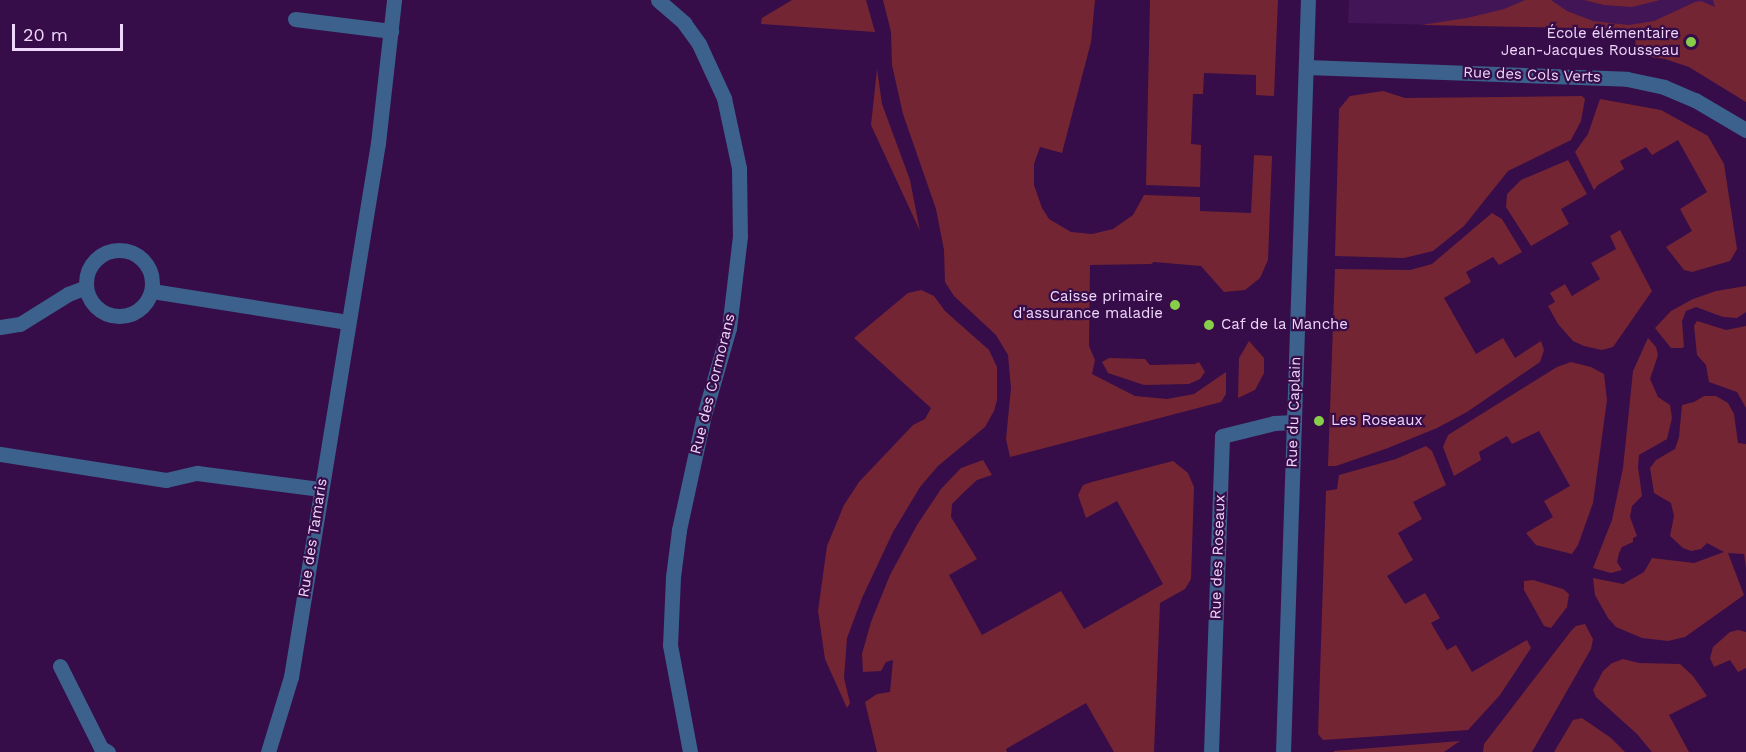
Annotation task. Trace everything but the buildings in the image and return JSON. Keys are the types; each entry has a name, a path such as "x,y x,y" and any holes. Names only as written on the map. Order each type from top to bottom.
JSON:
{"street":[{"name":"Rue des Tamaris","path":"268,752 291,677 378,144 394,0"},
{"name":"Rue des Cormorans","path":"658,0 684,23 699,44 724,98 739,168 740,236 729,328 704,415 679,530 673,577 670,645 690,752"},
{"name":"Rue du Caplain","path":"1283,752 1308,0"},
{"path":"295,19 391,31"},
{"name":"Rue des Cols Verts","path":"1306,67 1627,79 1664,87 1695,100 1746,130"},
{"path":"117,249 137,254 150,270 152,291 148,301 140,310 130,315 106,314 90,299 86,287 91,265 107,252 117,249"},
{"path":"0,327 20,324 68,294 86,287"},
{"path":"152,291 348,322"},
{"name":"Rue des Roseaux","path":"1210,752 1222,436 1274,423 1294,422"},
{"path":"0,454 166,480 197,473 321,489"},
{"path":"60,666 101,748 108,752"}],"shaded area":[{"path":"792,0 866,0 875,32 761,24 762,18"},
{"path":"883,0 1095,0 1091,42 1062,153 1040,147 1034,164 1034,185 1042,208 1049,219 1071,232 1092,234 1113,229 1133,215 1144,195 1200,197 1200,211 1251,213 1254,155 1272,156 1268,260 1260,278 1245,290 1224,292 1201,266 1154,262 1151,264 1090,265 1089,346 1095,360 1092,374 1135,396 1167,399 1194,394 1226,372 1226,394 1221,402 1010,457 1006,439 1011,388 1008,355 996,335 954,296 945,282 944,250 936,209 903,114 892,65 891,32"},
{"path":"1150,0 1278,0 1274,96 1256,95 1256,75 1204,73 1203,94 1193,94 1191,144 1201,145 1200,187 1146,185"},
{"name":"École élémentaire Jean-Jacques Rousseau","path":"1349,0 1746,0 1746,102 1689,67 1665,59 1636,55 1635,29 1348,23"},
{"name":"École élémentaire Jean-Jacques Rousseau","path":"1525,0 1551,0 1567,11 1593,21 1629,25 1654,21 1695,2 1701,1 1715,7 1713,0 1746,0 1746,102 1689,67 1665,59 1636,55 1635,29 1421,25 1467,18 1504,9"},
{"path":"1584,0 1660,0 1632,7 1604,5"},
{"path":"877,69 882,104 910,180 920,231 871,125"},
{"path":"1383,91 1405,98 1582,96 1585,99 1581,121 1571,140 1508,171 1464,226 1433,251 1404,258 1335,256 1339,109 1350,96"},
{"path":"1600,99 1661,110 1708,136 1724,164 1737,249 1730,261 1692,272 1684,270 1666,247 1692,231 1680,209 1707,192 1678,140 1652,155 1646,147 1620,161 1624,169 1598,185 1594,190 1575,152 1588,134"},
{"path":"1568,160 1587,194 1561,209 1569,224 1531,246 1506,207 1507,194 1521,180"},
{"path":"1492,213 1502,219 1522,252 1499,265 1493,257 1466,272 1471,282 1444,298 1476,354 1503,338 1515,358 1541,341 1544,350 1540,362 1467,412 1437,428 1388,448 1336,466 1328,466 1335,269 1410,270 1432,264"},
{"path":"1620,230 1652,291 1613,347 1602,350 1584,346 1573,341 1558,324 1548,306 1555,302 1550,293 1565,284 1572,296 1600,279 1591,263 1616,249 1610,236"},
{"path":"1746,286 1746,312 1737,318 1723,317 1696,307 1686,311 1682,321 1684,347 1682,348 1671,348 1655,328 1671,311 1693,299 1716,291"},
{"path":"921,290 934,296 945,311 989,350 997,367 997,400 985,427 938,466 920,487 893,532 862,598 847,638 844,678 850,703 847,708 825,659 818,611 827,546 844,505 859,482 913,425 925,419 931,408 854,338 908,293"},
{"path":"1697,321 1726,330 1746,326 1746,408 1737,392 1709,382 1706,365 1697,355 1694,326"},
{"path":"1648,338 1656,347 1658,355 1650,379 1658,397 1670,405 1672,418 1667,439 1639,455 1638,467 1642,496 1632,506 1630,517 1637,536 1633,538 1633,542 1622,547 1619,553 1617,562 1622,570 1611,573 1593,568 1612,520 1623,468 1633,371"},
{"path":"1249,341 1264,358 1264,373 1255,390 1238,398 1239,358"},
{"path":"1109,358 1145,359 1150,365 1199,362 1205,372 1200,379 1189,384 1144,385 1108,373 1102,362"},
{"path":"1571,362 1591,367 1604,374 1607,400 1593,503 1578,545 1572,554 1536,545 1526,533 1553,517 1544,501 1570,486 1539,431 1512,444 1507,436 1479,452 1481,460 1454,476 1443,447 1448,435 1557,367"},
{"path":"1704,396 1716,396 1728,403 1734,414 1738,443 1746,444 1746,568 1744,554 1728,553 1744,595 1685,637 1668,641 1642,638 1616,627 1608,618 1595,595 1593,578 1623,584 1644,572 1652,558 1694,563 1724,552 1707,543 1701,549 1691,551 1683,548 1670,536 1674,516 1671,503 1654,493 1650,468 1656,460 1675,449 1679,437 1682,405"},
{"path":"1426,446 1432,451 1446,485 1413,502 1422,519 1398,533 1413,560 1387,576 1405,604 1425,593 1440,618 1431,623 1447,650 1456,645 1472,672 1527,640 1531,648 1500,695 1468,730 1323,740 1318,734 1326,491 1337,489 1339,475 1396,459"},
{"path":"983,460 992,475 977,480 952,504 951,517 977,559 949,575 982,635 1061,591 1084,629 1163,584 1117,501 1086,518 1078,495 1083,485 1173,461 1188,473 1194,487 1191,579 1185,589 1160,603 1154,752 1114,752 1086,703 1006,749 1007,752 877,752 865,702 877,694 890,692 893,660 886,662 881,671 863,672 862,654 871,622 890,575 917,525 941,489 961,468"},
{"path":"1533,580 1563,589 1569,594 1567,607 1551,628 1544,626 1524,590 1524,581"},
{"path":"1585,624 1593,639 1591,649 1532,752 1483,752 1484,744 1571,631 1576,626"},
{"path":"1738,630 1746,632 1746,668 1738,672 1730,660 1714,667 1710,658 1713,647 1730,632"},
{"path":"1623,659 1639,663 1680,664 1693,676 1707,696 1669,715 1689,752 1652,752 1637,734 1596,697 1593,690 1603,671 1612,663"},
{"path":"1582,718 1611,738 1625,752 1554,752 1573,720"},
{"path":"1460,741 1444,752 1334,752 1334,751"}],"place":[{"name":"École élémentaire Jean-Jacques Rousseau","path":"1691,42"},
{"name":"Caisse primaire d'assurance maladie","path":"1175,305"},
{"name":"Caf de la Manche","path":"1209,325"},
{"name":"Les Roseaux","path":"1319,421"}]}
